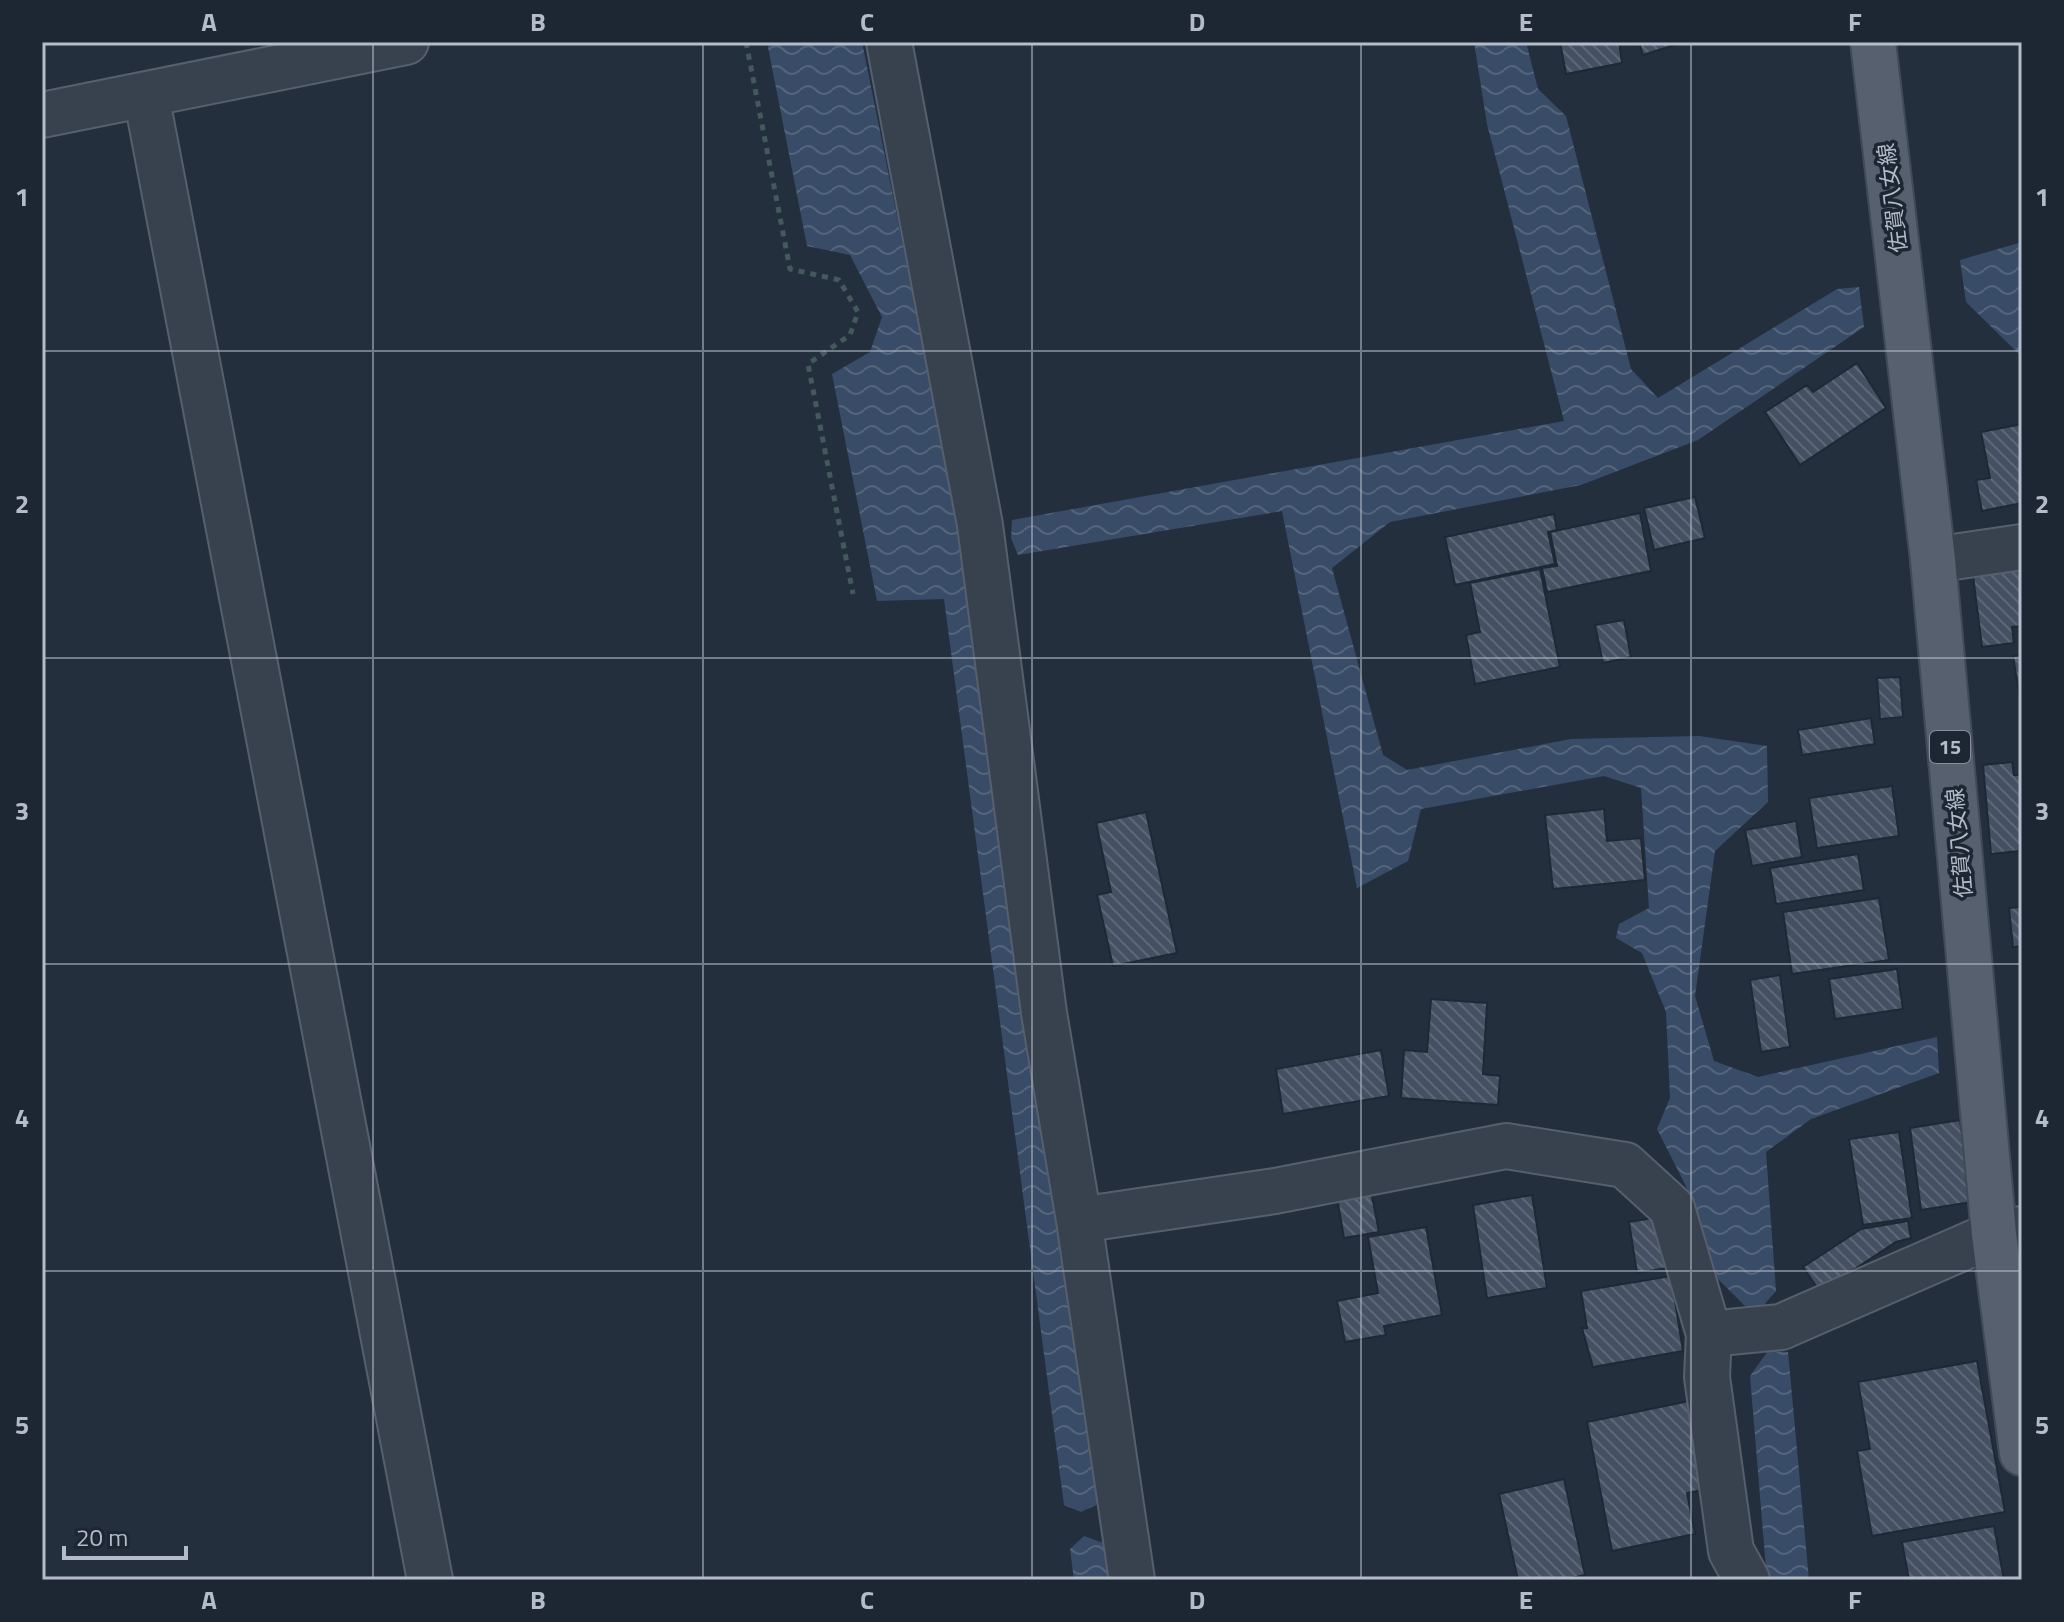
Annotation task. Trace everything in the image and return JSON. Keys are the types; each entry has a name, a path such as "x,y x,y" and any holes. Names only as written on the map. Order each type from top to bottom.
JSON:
{"main road":[{"name":"佐賀八女線","path":"1873,42 2008,1232 2022,1453"}],"street":[{"path":"42,115 406,42"},
{"path":"889,42 980,525 1044,1013 1079,1220 1132,1580"},
{"path":"146,95 430,1580"},
{"path":"1933,560 2022,547"},
{"path":"1079,1220 1275,1191 1506,1146 1625,1165 1672,1208 1709,1334 1707,1377 1731,1551 1747,1580"},
{"path":"1709,1334 1781,1327 2008,1232"}],"path":[{"path":"746,42 790,269 839,280 858,312 850,335 808,364 853,594"}],"water":[{"path":"767,42 862,42 963,544 1100,1503 1081,1512 1064,1505 944,599 877,601 832,374 870,352 882,317 850,255 807,246"},
{"path":"1474,42 1526,42 1538,89 1566,116 1631,369 1658,398 1837,289 1859,287 1864,327 1698,440 1581,485 1390,522 1332,568 1383,755 1407,770 1571,739 1699,736 1767,746 1768,802 1715,851 1695,996 1714,1061 1758,1077 1937,1037 1939,1073 1811,1119 1766,1152 1776,1291 1761,1308 1746,1307 1712,1273 1696,1206 1657,1129 1670,1098 1666,1012 1642,953 1616,938 1619,924 1649,908 1641,788 1604,776 1421,809 1408,861 1357,888 1282,511 1018,555 1011,538 1012,520 1564,421 1487,124"},
{"path":"2022,242 2021,356 1966,302 1960,260"},
{"path":"1768,1351 1788,1352 1809,1580 1767,1580 1750,1376"},
{"path":"1084,1536 1106,1544 1111,1580 1074,1580 1070,1549"}],"building":[{"path":"1560,42 1619,42 1622,63 1566,74"},
{"path":"1639,42 1684,42 1643,55"},
{"path":"1857,363 1886,408 1800,465 1765,412 1807,385 1813,392"},
{"path":"2022,424 2022,503 1982,511 1976,480 1990,478 1981,432"},
{"path":"1695,497 1705,538 1654,550 1644,508"},
{"path":"1640,513 1651,571 1547,592 1542,568 1557,566 1550,532"},
{"path":"1554,514 1557,530 1548,532 1555,564 1455,585 1445,537"},
{"path":"2022,562 2022,626 2012,627 2014,643 1982,647 1972,568"},
{"path":"1540,569 1560,667 1475,684 1466,635 1480,632 1470,583"},
{"path":"1624,620 1631,657 1603,663 1595,625"},
{"path":"2022,655 2022,700 2020,700 2013,656"},
{"path":"1900,677 1903,717 1880,719 1877,678"},
{"path":"1871,718 1875,744 1802,755 1798,730"},
{"path":"2012,762 2014,775 2022,775 2022,844 2019,851 1991,854 1983,765"},
{"path":"1892,786 1899,836 1817,848 1809,798"},
{"path":"1604,809 1607,841 1641,838 1645,880 1553,889 1545,815"},
{"path":"1146,812 1177,953 1113,966 1097,895 1111,892 1096,823"},
{"path":"1796,821 1802,857 1752,866 1745,830"},
{"path":"1858,854 1864,890 1776,904 1770,868"},
{"path":"1879,898 1889,960 1792,974 1783,912"},
{"path":"2022,907 2022,946 2013,947 2009,908"},
{"path":"1897,969 1903,1009 1835,1019 1829,979"},
{"path":"1780,975 1790,1047 1761,1052 1750,980"},
{"path":"1431,999 1487,1003 1483,1074 1500,1076 1498,1105 1401,1098 1404,1050 1427,1052"},
{"path":"1381,1050 1389,1096 1283,1114 1276,1069"},
{"path":"1960,1120 1972,1202 1921,1210 1910,1128"},
{"path":"1899,1132 1912,1218 1863,1225 1849,1139"},
{"path":"1370,1186 1379,1232 1344,1238 1336,1192"},
{"path":"1532,1195 1547,1288 1487,1298 1473,1205"},
{"path":"1659,1217 1667,1268 1637,1273 1629,1222"},
{"path":"1908,1221 1911,1238 1896,1242 1820,1292 1803,1267 1861,1229"},
{"path":"1426,1227 1442,1315 1384,1326 1386,1335 1345,1342 1337,1301 1378,1293 1368,1237"},
{"path":"1671,1276 1683,1351 1593,1367 1582,1328 1587,1328 1581,1291"},
{"path":"1977,1361 2005,1512 1872,1536 1857,1451 1870,1449 1858,1382"},
{"path":"1694,1400 1712,1488 1687,1493 1695,1534 1612,1551 1587,1422"},
{"path":"1564,1479 1585,1575 1563,1580 1518,1580 1499,1494"},
{"path":"1994,1526 2004,1580 1909,1580 1902,1542"}]}
